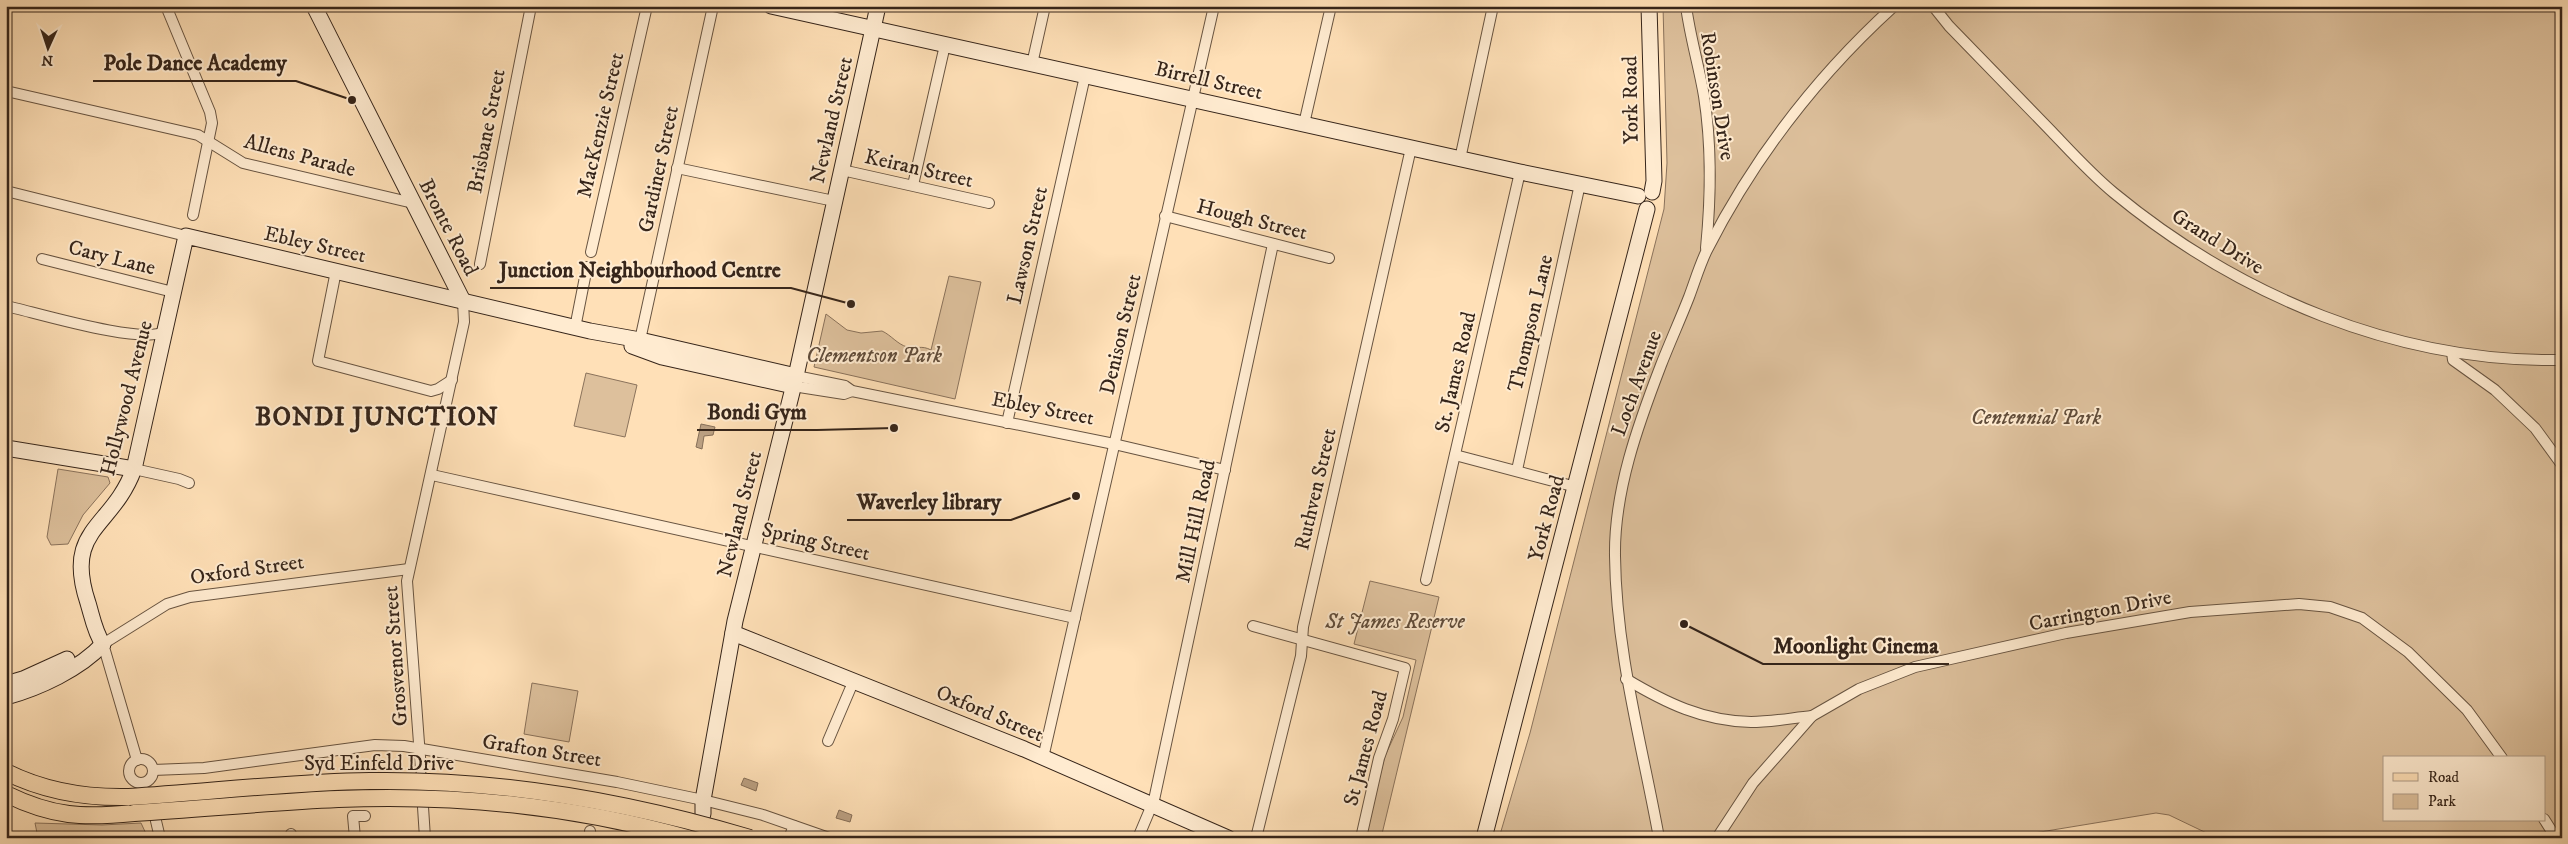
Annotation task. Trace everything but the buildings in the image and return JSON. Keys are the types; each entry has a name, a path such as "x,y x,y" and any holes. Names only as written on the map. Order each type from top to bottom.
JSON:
{"main road":[{"name":"Syd Einfeld Drive","path":"6,772 38,785 104,797 129,797 322,782 447,782 527,789 608,802 685,819 750,838"},
{"name":"Syd Einfeld Drive","path":"6,794 50,812 102,816 340,799 447,800 565,812 687,838"},
{"path":"6,803 50,812"}],"street":[{"path":"166,6 210,112 212,123 210,141 193,215"},
{"name":"Bronte Road","path":"314,6 463,301 465,318 415,552 409,569"},
{"name":"Brisbane Street","path":"480,264 531,6"},
{"name":"MacKenzie Street","path":"591,252 646,6"},
{"name":"Gardiner Street","path":"640,340 713,6"},
{"name":"Birrell Street","path":"771,6 1645,199"},
{"name":"Newland Street","path":"700,809 733,633 752,546 794,381 878,6"},
{"path":"1032,64 1045,6"},
{"name":"Denison Street","path":"1043,758 1214,6"},
{"path":"1304,124 1331,6"},
{"path":"1460,159 1493,6"},
{"name":"York Road","path":"1484,838 1576,487 1645,199 1653,153 1649,6"},
{"name":"Robinson Drive","path":"1686,6 1704,96 1710,154 1711,196 1706,251"},
{"name":"Loch Avenue","path":"1659,838 1626,680 1615,554 1620,501 1635,437 1706,251 1771,143 1811,92 1862,36 1894,6"},
{"name":"Grand Drive","path":"1933,6 1963,41 2114,193 2216,266 2313,313 2374,334 2452,352 2562,360"},
{"path":"913,185 945,45"},
{"name":"Lawson Street","path":"1007,423 1085,76"},
{"name":"Allens Parade","path":"6,91 198,135 243,163 413,203"},
{"name":"Ruthven Street","path":"1256,838 1301,656 1303,627 1411,148"},
{"path":"677,168 834,201"},
{"name":"Keiran Street","path":"842,170 989,203"},
{"name":"St. James Road","path":"1426,580 1520,172"},
{"name":"Thompson Lane","path":"1517,470 1580,184"},
{"name":"Ebley Street","path":"6,191 186,236 575,328 615,337 640,340 844,394 852,391 1114,444 1225,470"},
{"name":"Hough Street","path":"1165,216 1329,258"},
{"name":"Hollywood Avenue","path":"103,644 81,582 82,557 90,533 122,497 134,469 186,236"},
{"name":"Mill Hill Road","path":"1138,838 1153,804 1273,244"},
{"name":"Cary Lane","path":"42,259 173,292"},
{"path":"575,328 588,267"},
{"path":"336,271 318,361 431,390 438,389 452,380"},
{"path":"6,306 133,336 153,345 160,358"},
{"path":"133,336 158,335 165,331"},
{"name":"Ebley Street","path":"615,337 662,357 794,381"},
{"path":"2452,352 2453,360 2495,390 2535,428 2562,465"},
{"path":"6,448 134,469 190,483"},
{"path":"1455,455 1576,487"},
{"name":"Spring Street","path":"432,475 1075,618"},
{"name":"Oxford Street","path":"6,684 23,680 103,644 167,604 190,598 409,569"},
{"name":"Grosvenor Street","path":"409,569 407,581 421,770"},
{"name":"Carrington Drive","path":"1717,838 1753,783 1812,716 1859,689 1907,670 2066,633 2190,612 2283,605 2315,605 2330,607 2362,618 2408,652 2467,710 2501,756"},
{"path":"1253,626 1302,640"},
{"name":"Oxford Street","path":"733,633 854,680 1043,758 1228,838"},
{"name":"St James Road","path":"1302,640 1405,668 1393,719 1379,758 1361,838"},
{"path":"103,644 136,760"},
{"name":"Oxford Street","path":"6,697 50,680 92,656 103,644"},
{"path":"828,741 854,680"},
{"path":"1626,680 1660,700 1692,713 1722,719 1752,722 1812,716"},
{"name":"Grafton Street","path":"154,770 204,768 375,745 419,748 617,782 700,809 794,826 829,838"},
{"path":"136,760 149,762 154,770 149,781 141,783 134,781 129,769 136,760"},
{"path":"423,807 425,838"},
{"path":"355,838 353,816 365,816"},
{"path":"156,821 160,838"},
{"path":"2546,822 2556,838"},
{"path":"789,838 794,826"}],"green space":[{"name":"Centennial Park","path":"1663,6 2562,6 2562,838 2217,838 2169,815 2156,813 2022,835 2015,838 1499,838 1530,733 1664,209 1667,163"},
{"name":"Clementson Park","path":"949,276 981,282 955,399 814,367 826,314 847,330 861,333 882,331 903,346 931,350"},
{"path":"586,373 637,385 625,437 574,426"},
{"path":"58,469 108,477 110,483 83,515 68,544 51,545 47,537"},
{"name":"St James Reserve","path":"1370,581 1439,597 1381,838 1364,838 1385,756 1403,717 1416,660 1354,644"},
{"path":"532,683 578,691 569,742 524,734"},
{"path":"35,823 102,825 141,823 148,838 38,838"}],"shaded area":[{"path":"701,424 715,427 713,435 704,436 702,449 696,447"},
{"path":"744,778 758,783 756,791 741,785"},
{"path":"839,810 852,815 850,822 836,818"}],"tunnel":[{"path":"145,783 150,801"},
{"path":"700,838 703,814"}],"place":[{"name":"Pole Dance Academy","path":"352,100"},
{"name":"Junction Neighbourhood Centre","path":"851,304"},
{"name":"Bondi Gym","path":"894,428"},
{"name":"Waverley library","path":"1076,496"},
{"name":"Moonlight Cinema","path":"1684,624"}],"district":[{"name":"BONDI JUNCTION","path":"377,416"}]}
